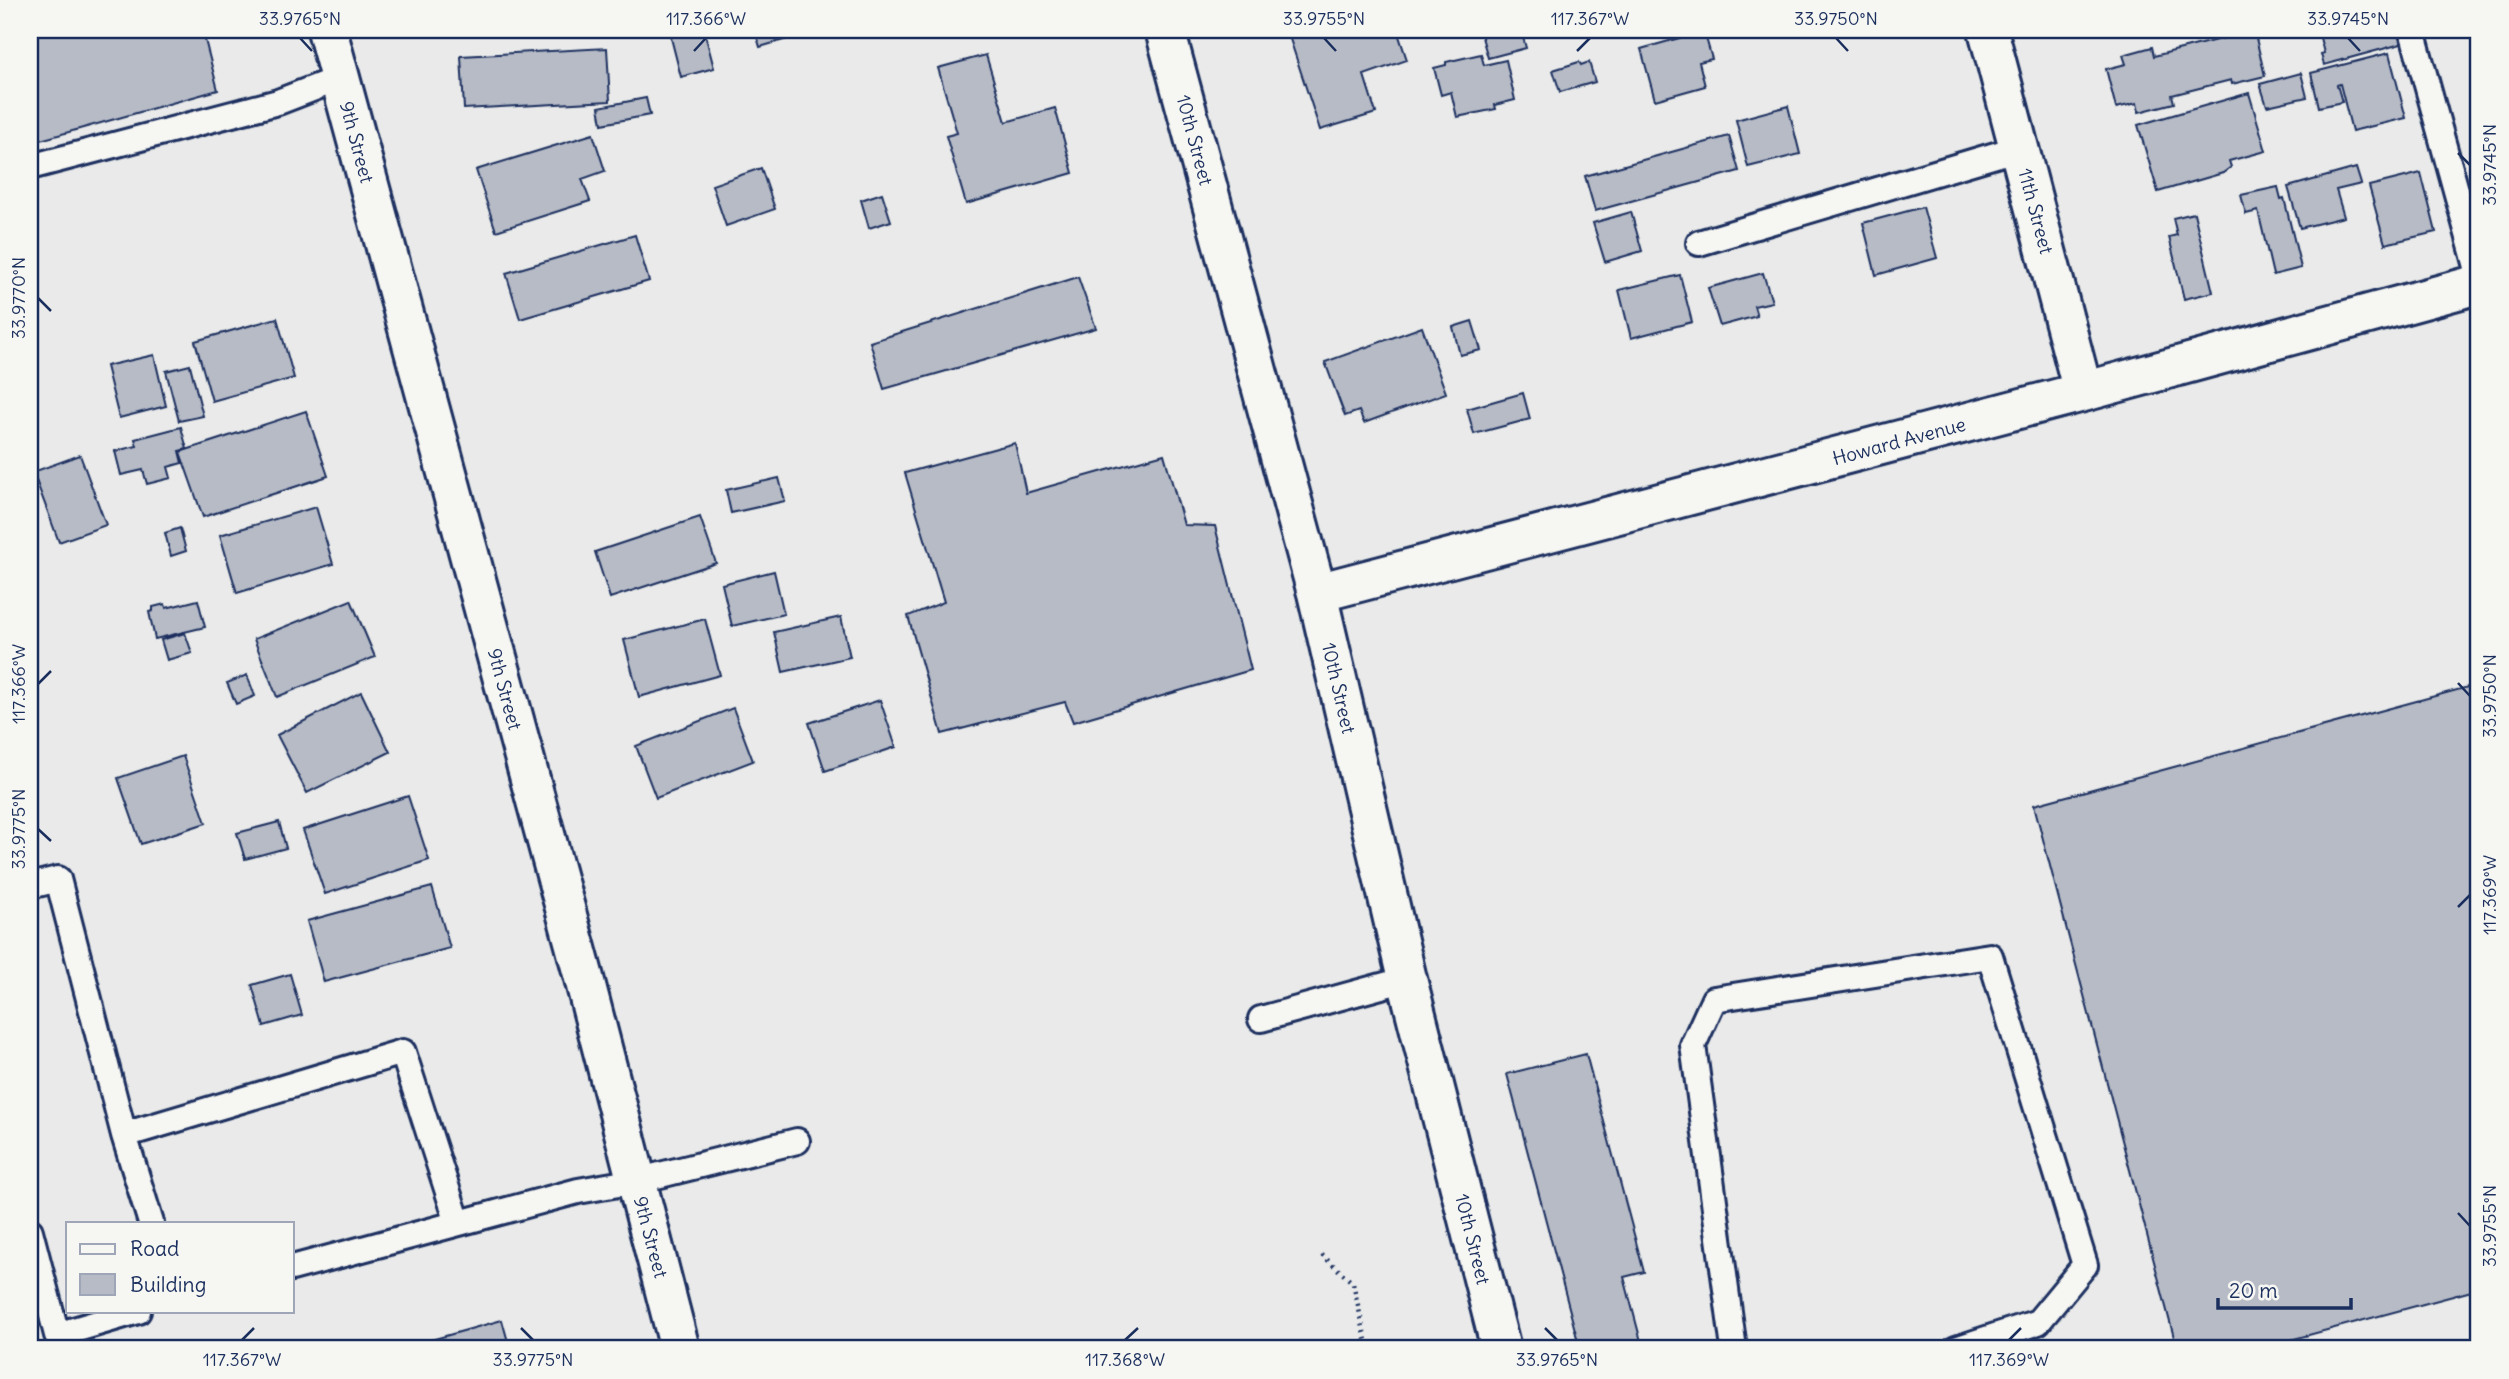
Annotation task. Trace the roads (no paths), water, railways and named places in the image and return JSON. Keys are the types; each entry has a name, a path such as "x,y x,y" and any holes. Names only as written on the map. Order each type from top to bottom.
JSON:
{"street":[{"name":"9th Street","path":"327,30 584,978 681,1349"},
{"name":"10th Street","path":"1165,30 1317,593 1407,979 1501,1349"},
{"name":"11th Street","path":"1988,30 2083,392"},
{"name":"Howard Avenue","path":"1317,593 2083,392 2479,284"}],"lane":[{"path":"2412,30 2479,274"},
{"path":"30,167 278,102 340,78"},
{"path":"1699,243 2019,148"},
{"path":"30,886 58,879 124,1135 152,1222"},
{"path":"1734,1349 1693,1045 1714,999 1990,956 2085,1265 2038,1322 1956,1349"},
{"path":"1261,1019 1407,979"},
{"path":"124,1135 403,1052 458,1223"},
{"path":"294,1267 578,1191 636,1181 797,1141"},
{"path":"30,1231 57,1335 135,1312"}]}
